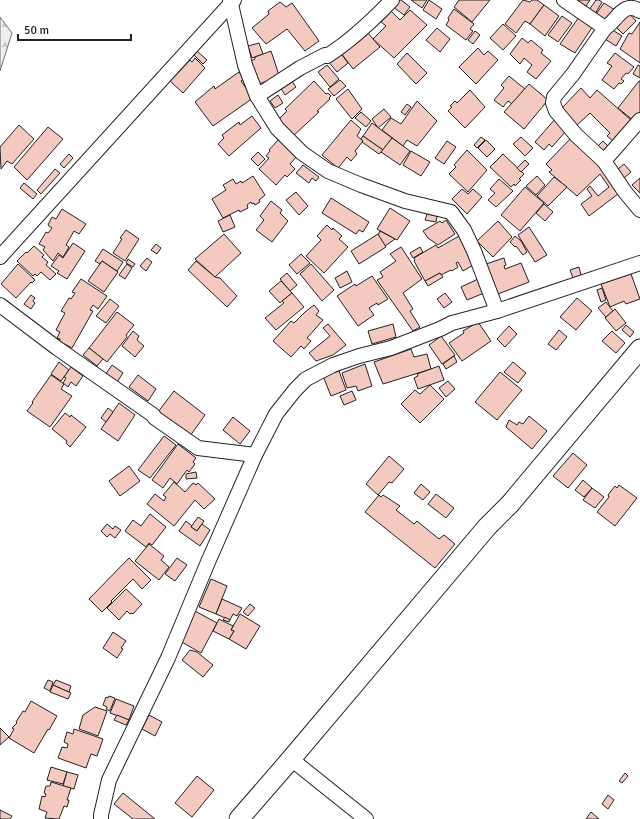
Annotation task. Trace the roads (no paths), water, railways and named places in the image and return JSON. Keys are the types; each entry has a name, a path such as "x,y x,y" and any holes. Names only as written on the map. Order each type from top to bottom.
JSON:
{"street":[{"path":"257,96 300,68 338,49 367,25 392,0"},
{"path":"564,0 605,28"},
{"path":"232,1 245,65 257,96 277,128 302,153 328,171 405,201 451,212 464,230 474,251 497,311"},
{"path":"0,257 232,1"},
{"path":"640,11 632,7 628,7 605,28 554,97 553,103 556,111 576,135 604,161 625,192 640,210"},
{"path":"604,161 640,120"},
{"path":"102,819 101,815 109,780 168,658 255,455 276,414 306,378 334,365 359,356 391,348 452,323 497,311 640,263"},
{"path":"0,306 56,348 153,414 155,418 198,448 255,455"},
{"path":"239,819 487,527 510,504 640,349"},
{"path":"291,759 366,819"}]}
